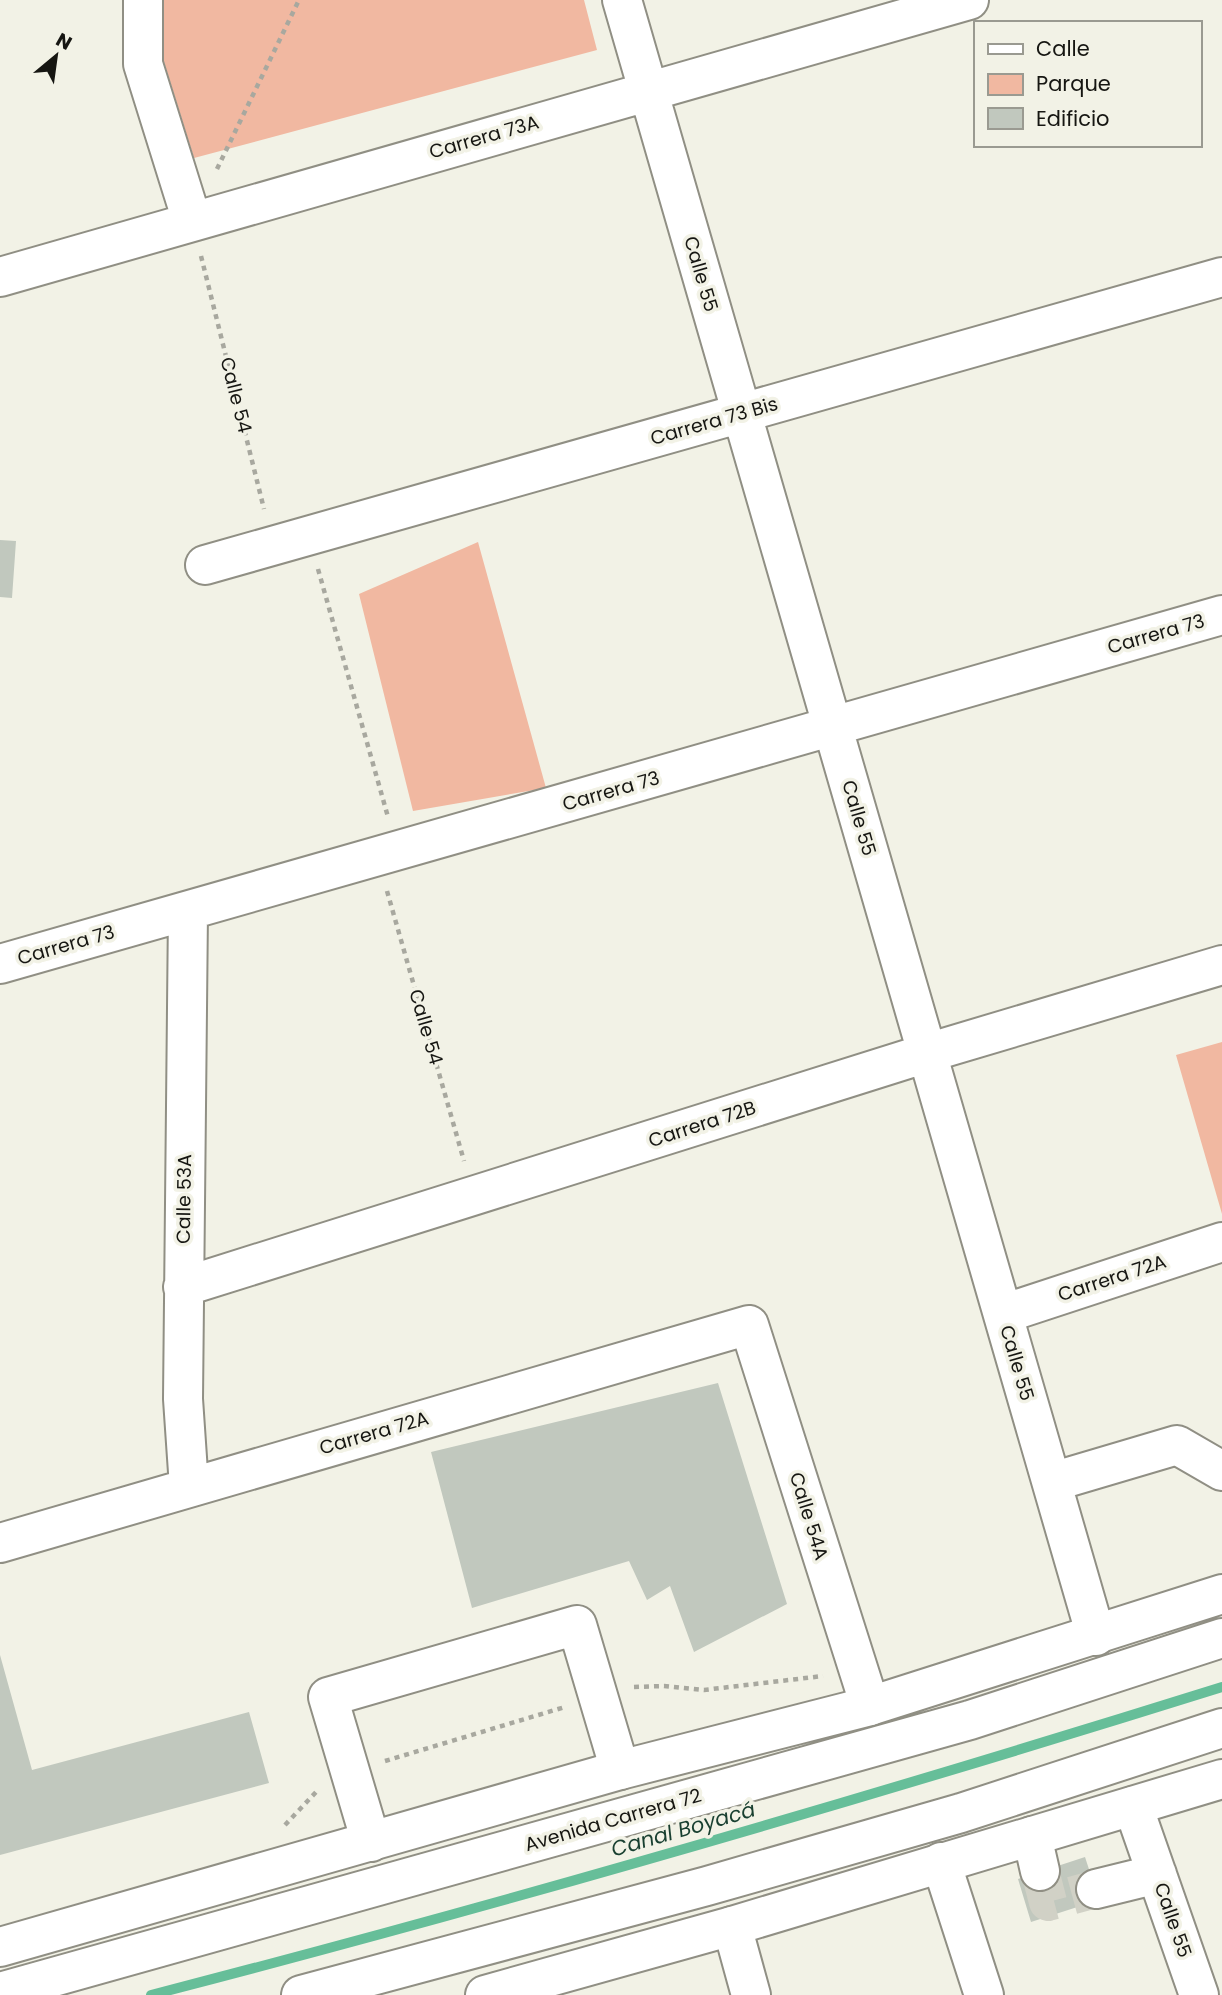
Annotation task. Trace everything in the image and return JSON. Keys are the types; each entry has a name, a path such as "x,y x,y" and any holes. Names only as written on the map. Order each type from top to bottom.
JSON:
{"main road":[{"path":"143,0 143,65 195,233"},
{"name":"Calle 55","path":"622,0 1096,1636"},
{"name":"Carrera 73A","path":"0,277 195,233 649,91 969,0"},
{"name":"Carrera 73 Bis","path":"205,565 1222,277"},
{"name":"Carrera 73","path":"0,964 1222,615"},
{"name":"Calle 53A","path":"188,911 183,1399 189,1487"},
{"name":"Carrera 72B","path":"183,1287 927,1053 1222,965"},
{"name":"Carrera 72A","path":"1003,1314 1222,1242"},
{"name":"Carrera 72A","path":"0,1543 749,1325"},
{"name":"Calle 54A","path":"749,1325 870,1706"},
{"path":"1052,1482 1177,1445 1222,1471"},
{"path":"0,1948 620,1770 870,1706 1222,1594"},
{"path":"371,1842 328,1697 577,1625 620,1770"},
{"name":"Avenida Carrera 72","path":"0,1992 970,1720 1222,1638"},
{"path":"870,1706 970,1720"},
{"path":"300,1995 707,1886 961,1813 1222,1728"},
{"path":"485,1995 732,1926 941,1862 1036,1854 1133,1806 1222,1779"},
{"name":"Calle 55","path":"1133,1806 1199,1995"},
{"path":"315,1903 371,1842"},
{"path":"941,1862 984,1995"},
{"path":"1096,1889 1157,1874"},
{"path":"732,1926 746,1994"}],"path":[{"path":"217,169 299,0"},
{"name":"Calle 54","path":"195,233 388,854 474,1196"}],"green space":[{"path":"164,0 584,0 597,50 194,158 163,59"},
{"path":"478,542 546,788 413,811 359,594"},
{"path":"1222,1042 1222,1214 1176,1055"}],"building":[{"path":"0,540 16,541 12,598 0,597"},
{"path":"718,1383 787,1604 694,1652 670,1586 647,1600 629,1561 472,1608 431,1452"},
{"path":"0,1655 32,1770 249,1712 269,1783 0,1855"},
{"path":"1085,1857 1099,1900 1031,1922 1018,1879"}],"waterway":[{"name":"Canal Boyacá","path":"151,1995 688,1848 1222,1687"}],"tunnel":[{"path":"1040,1871 1048,1902 1096,1889"}]}
